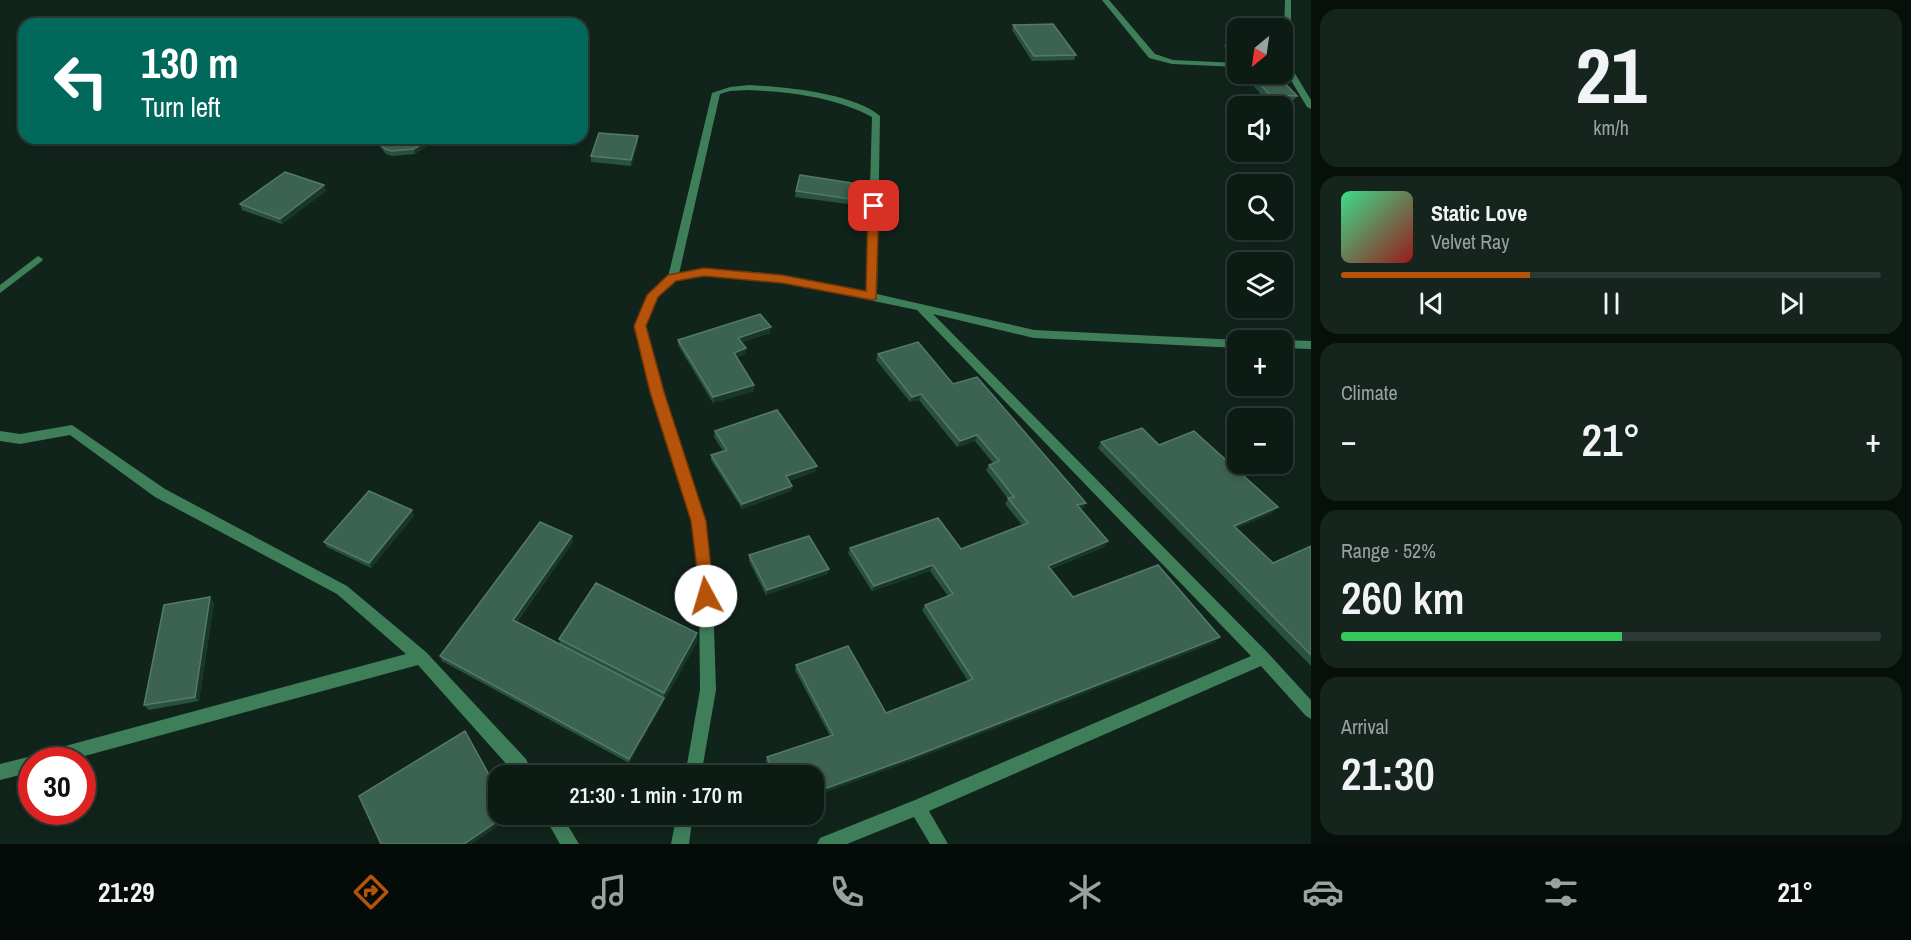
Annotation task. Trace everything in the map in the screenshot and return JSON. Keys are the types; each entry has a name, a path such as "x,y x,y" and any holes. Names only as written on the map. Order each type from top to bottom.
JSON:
{"street":[{"path":"1105,0 1152,56 1172,62 1227,64"},
{"path":"1287,18 1288,0"},
{"path":"1293,80 1311,108"},
{"path":"673,278 716,93 734,87 768,89 841,101 866,109 876,116 872,296"},
{"path":"0,290 38,259"},
{"path":"695,765 708,690 706,596 699,521 657,392 640,326 653,295 673,278 704,272 771,278 872,296 1035,334 1227,343"},
{"path":"921,308 1263,657 1311,711"},
{"path":"1293,345 1311,345"},
{"path":"0,436 20,439 72,430 160,493 342,591 422,657 520,765"},
{"path":"91,747 422,657"},
{"path":"826,844 918,807 1263,657"},
{"path":"0,772 18,768"},
{"path":"918,807 939,844"},
{"path":"558,825 570,844"},
{"path":"680,844 683,825"}],"building":[{"path":"1053,24 1076,55 1034,56 1013,25"},
{"path":"1260,84 1286,84 1297,96 1270,95"},
{"path":"599,133 638,136 631,160 591,156"},
{"path":"381,144 422,144 414,149 391,151"},
{"path":"285,172 324,185 280,219 240,204"},
{"path":"800,175 859,184 856,200 796,191"},
{"path":"760,314 771,327 738,338 746,348 734,353 754,385 713,397 678,340"},
{"path":"918,342 953,384 977,377 1086,503 1077,505 1108,541 1048,566 1073,597 1158,565 1220,637 910,758 824,789 824,765 770,765 767,757 833,735 796,665 848,646 886,713 973,679 925,605 953,594 933,565 874,586 850,548 938,518 961,549 1028,523 1008,498 1014,497 989,465 999,461 977,435 960,441 921,394 912,397 878,354"},
{"path":"777,410 817,466 786,476 792,486 742,504 711,455 727,450 715,431"},
{"path":"1142,428 1159,445 1194,431 1227,461 1227,474 1242,474 1278,507 1234,526 1273,563 1311,546 1311,655 1101,442"},
{"path":"369,491 412,510 369,563 324,542"},
{"path":"540,522 572,536 513,620 664,698 629,759 440,656"},
{"path":"809,536 829,569 767,590 749,555"},
{"path":"596,583 697,633 664,693 559,639"},
{"path":"210,597 195,697 144,705 164,605"},
{"path":"465,731 488,773 488,825 492,825 464,844 381,844 359,796"}],"route":[{"path":"706,596 699,521 657,392 640,326 653,295 673,278 704,272 782,279 872,296 874,206"}]}
